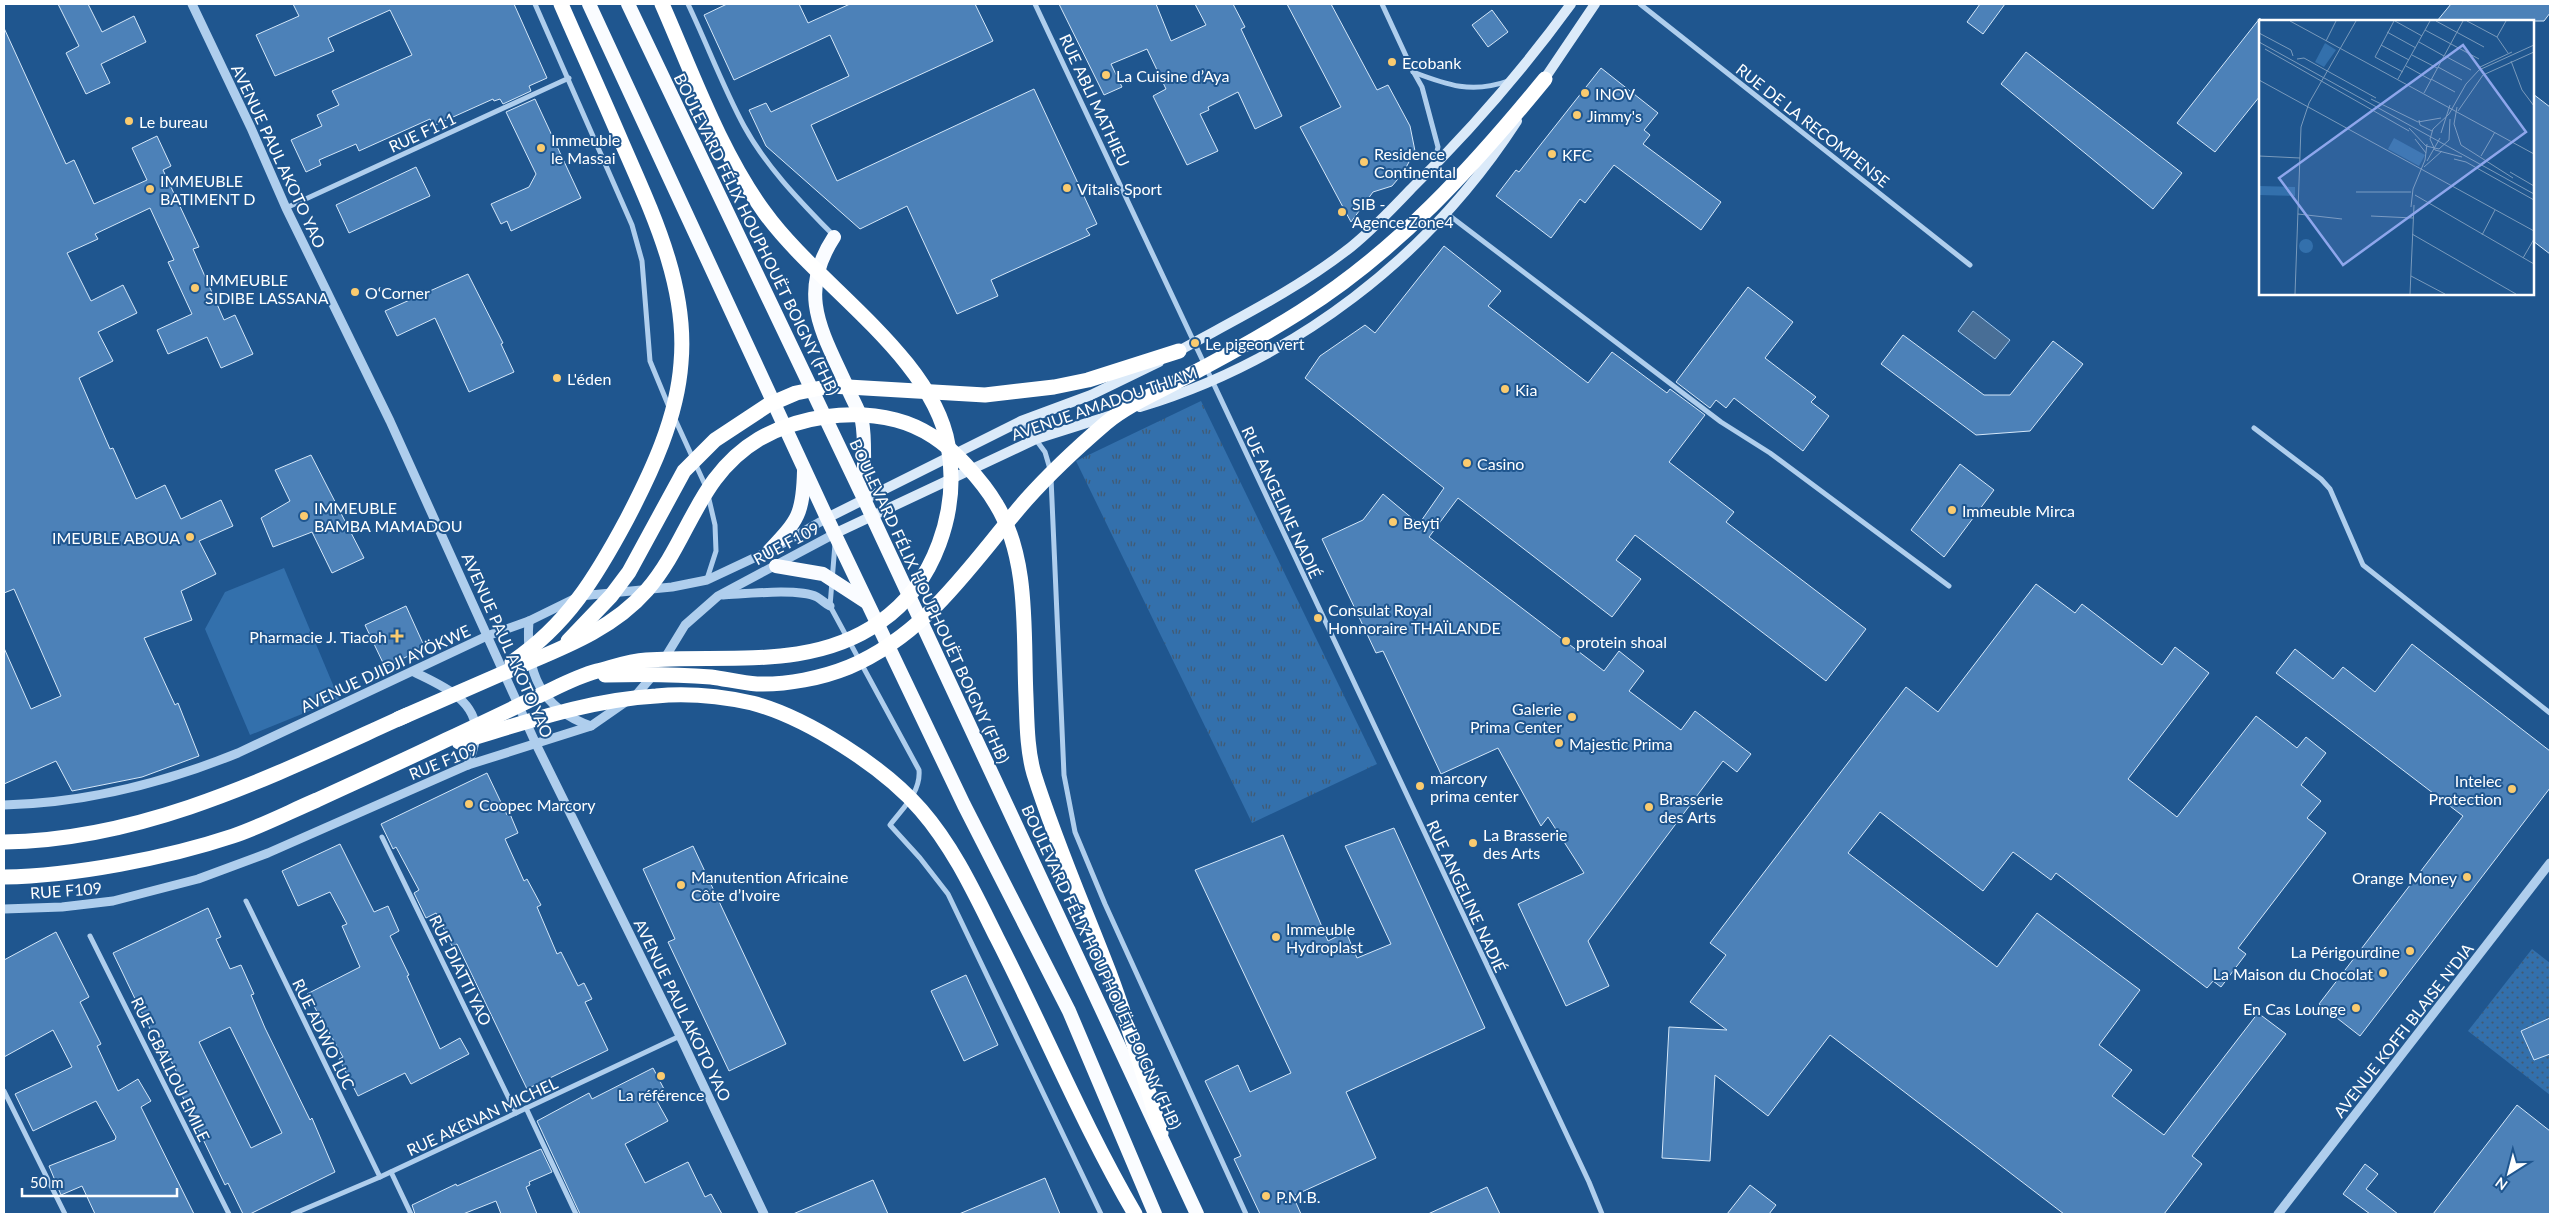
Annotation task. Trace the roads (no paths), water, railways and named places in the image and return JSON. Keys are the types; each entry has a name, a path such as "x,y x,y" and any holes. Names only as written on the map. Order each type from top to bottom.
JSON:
{"highway":[{"path":"4,842 68,837 131,824 192,807 252,786 489,677 538,644 561,621 608,555 638,498 659,450 676,401 681,362 682,320 661,231 561,4"},
{"path":"589,4 867,602 964,805 1069,1010 1155,1214"},
{"name":"BOULEVARD FÉLIX HOUPHOUËT BOIGNY (FHB)","path":"628,4 872,516 1091,988 1161,1133 1197,1214"},
{"path":"4,877 73,871 140,859 232,836 415,755 581,676 645,660 746,659 792,655 828,648 861,634 898,607 924,576 938,547 951,490 948,444 938,412 922,383 875,329 794,248 764,212 727,149 662,4"},
{"path":"581,676 655,673 713,677 757,684 807,679 847,668 884,650 908,632 957,586 1028,498 1071,453 1110,419 1300,312 1337,288 1407,231 1498,137 1544,79"},
{"path":"834,237 822,256 816,275 815,300 819,325 862,421 864,499"},
{"path":"562,648 611,596 629,572 684,471 715,440 768,405 796,394 831,386 985,394 1054,387 1088,380 1179,351"},
{"path":"398,719 562,648 601,629 626,611 649,588 712,481 733,458 759,439 791,424 819,418 874,414 896,420 937,438 958,456 979,479 998,505 1012,537 1022,598 1027,730 1033,770 1110,975 1161,1133"},
{"path":"769,551 795,523 804,499 804,466"},
{"path":"776,566 823,574 867,602"},
{"path":"415,755 574,708 610,700 658,695 713,696 754,704 794,719 843,746 879,772 920,808 944,839 963,870 1007,956 1110,1171 1135,1214"}],"main road":[{"name":"AVENUE AMADOU THIAM","path":"827,518 1021,421 1117,384 1257,310 1352,246 1433,168 1511,80 1571,4"},
{"name":"AVENUE AMADOU THIAM","path":"836,533 1036,439 1185,393 1212,382 1274,351 1372,284 1415,246 1446,213 1498,150 1595,4"}],"street":[{"name":"AVENUE PAUL AKOTO YAO","path":"192,4 251,128 286,208 390,421 536,744 680,1036 764,1214"},
{"path":"535,4 569,78 637,242 642,261 650,361 708,493 715,525 716,551 707,580"},
{"path":"688,4 744,127 785,184 834,237"},
{"name":"RUE ABLI MATHIEU","path":"1035,4 1195,343"},
{"path":"1382,4 1422,87 1438,147 1433,168"},
{"name":"RUE DE LA RECOMPENSE","path":"1640,4 1970,265"},
{"path":"1413,71 1448,86 1471,88 1498,85 1511,80"},
{"name":"RUE F111","path":"286,208 569,78"},
{"path":"1446,213 1721,422 1770,453 1949,586"},
{"name":"RUE ANGELINE NADIÉ","path":"1195,343 1589,1182 1602,1214"},
{"path":"1021,421 1045,452 1050,467 1064,775 1076,832 1106,904 1246,1214"},
{"path":"2254,428 2330,489 2363,565 2550,713"},
{"name":"AVENUE DJIDJI AYÖKWE","path":"4,804 85,797 143,784 208,765 414,672 487,636 529,621 580,596 672,587 707,580 769,551 827,518"},
{"path":"830,606 836,533"},
{"name":"RUE F109","path":"4,908 62,907 113,901 198,879 268,853 468,765 591,726 637,694 650,680 685,625 718,596 836,533"},
{"path":"718,596 764,593 800,594 816,597 830,606 920,770 920,781 915,792 890,824 948,894 1101,1214"},
{"path":"529,621 528,655 535,676 552,706 572,720 591,726"},
{"path":"414,672 443,687 462,700 474,716 476,735 468,765"},
{"name":"RUE DIATTI YAO","path":"382,837 516,1113"},
{"name":"AVENUE KOFFI BLAISE N'DIA","path":"2278,1214 2550,864"},
{"name":"RUE ADWO LUC","path":"246,901 380,1177"},
{"name":"RUE GBALLOU EMILE","path":"90,936 229,1214"},
{"name":"RUE AKENAN MICHEL","path":"293,1214 391,1172 680,1036"},
{"path":"4,1091 65,1214"},
{"path":"526,1108 576,1214"},
{"path":"391,1172 411,1214"}],"place":[{"name":"Ecobank","path":"1392,62"},
{"name":"La Cuisine d’Aya","path":"1106,75"},
{"name":"INOV","path":"1585,93"},
{"name":"Jimmy's","path":"1577,115"},
{"name":"Le bureau","path":"129,121"},
{"name":"Immeuble le Massai","path":"541,148"},
{"name":"KFC","path":"1552,154"},
{"name":"Residence Continental","path":"1364,162"},
{"name":"Vitalis Sport","path":"1067,188"},
{"name":"IMMEUBLE BATIMENT D","path":"150,189"},
{"name":"SIB - Agence Zone4","path":"1342,212"},
{"name":"IMMEUBLE SIDIBE LASSANA","path":"195,288"},
{"name":"O‘Corner","path":"355,292"},
{"name":"Le pigeon vert","path":"1195,343"},
{"name":"L'éden","path":"557,378"},
{"name":"Kia","path":"1505,389"},
{"name":"Casino","path":"1467,463"},
{"name":"Immeuble Mirca","path":"1952,510"},
{"name":"IMMEUBLE BAMBA MAMADOU","path":"304,516"},
{"name":"Beyti","path":"1393,522"},
{"name":"IMEUBLE ABOUA","path":"190,537"},
{"name":"Consulat Royal Honnoraire THAÏLANDE","path":"1318,618"},
{"name":"Pharmacie J. Tiacoh","path":"397,636"},
{"name":"protein shoal","path":"1566,641"},
{"name":"Galerie Prima Center","path":"1572,717"},
{"name":"Majestic Prima","path":"1559,743"},
{"name":"marcory prima center","path":"1420,786"},
{"name":"Intelec Protection","path":"2512,789"},
{"name":"Coopec Marcory","path":"469,804"},
{"name":"Brasserie des Arts","path":"1649,807"},
{"name":"La Brasserie des Arts","path":"1473,843"},
{"name":"Orange Money","path":"2467,877"},
{"name":"Manutention Africaine Côte d’Ivoire","path":"681,885"},
{"name":"Immeuble Hydroplast","path":"1276,937"},
{"name":"La Périgourdine","path":"2410,951"},
{"name":"La Maison du Chocolat","path":"2383,973"},
{"name":"En Cas Lounge","path":"2356,1008"},
{"name":"La référence","path":"661,1076"},
{"name":"P.M.B.","path":"1266,1196"}]}
